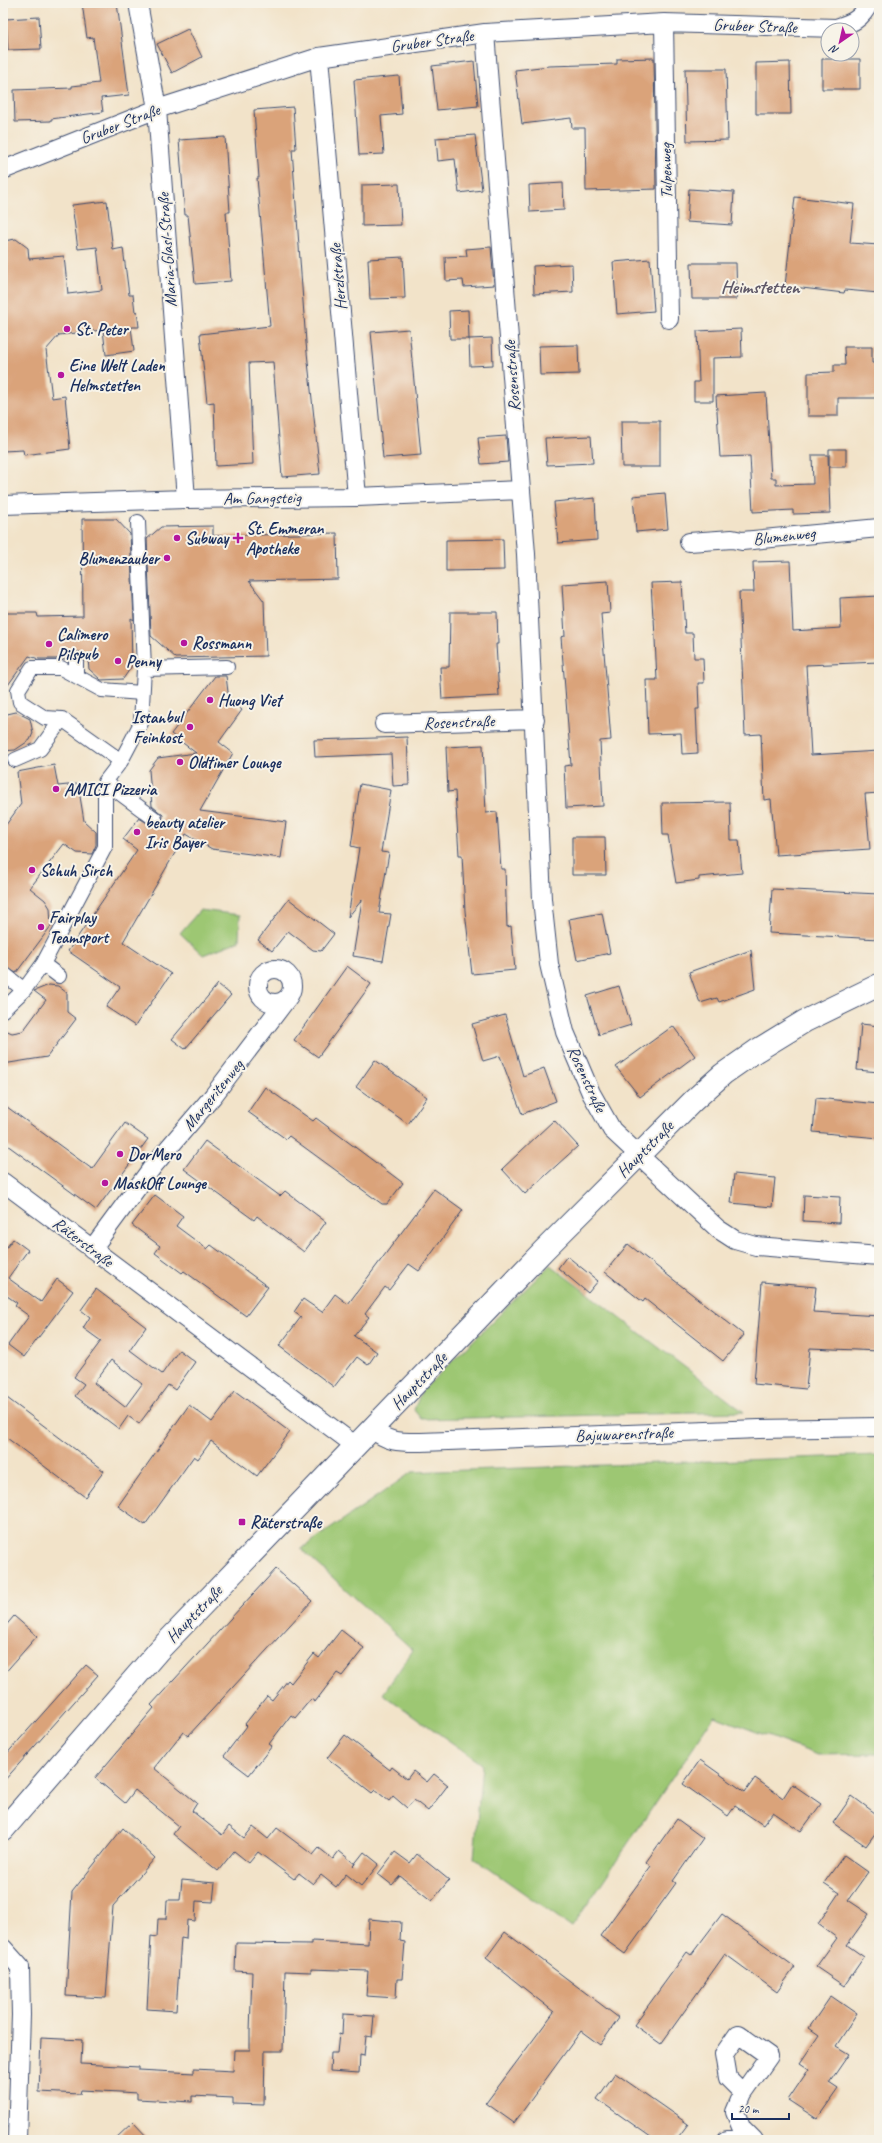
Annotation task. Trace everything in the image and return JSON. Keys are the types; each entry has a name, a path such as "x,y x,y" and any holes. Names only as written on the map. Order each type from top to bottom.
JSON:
{"street":[{"name":"Maria-Glasl-Straße","path":"138,3 157,109 186,498"},
{"name":"Gruber Straße","path":"3,170 157,109 319,57 485,33 664,23 836,28 854,22 864,13 869,3"},
{"name":"Tulpenweg","path":"664,23 669,319"},
{"name":"Rosenstraße","path":"485,33 521,490 535,719 542,899 548,964 565,1032 591,1093 612,1130 718,1230 735,1240 756,1246 879,1256"},
{"name":"Herzlstraße","path":"319,57 358,497"},
{"name":"Am Gangsteig","path":"3,505 186,498 358,497 521,490"},
{"path":"3,1010 24,990 43,964 105,847 105,782 121,761 140,723 144,669 138,522"},
{"name":"Blumenweg","path":"689,542 732,539 742,541 879,528"},
{"path":"76,660 76,676"},
{"path":"144,669 227,667"},
{"path":"121,761 62,719 45,718 20,702 18,690 32,668 61,668 102,690 142,693"},
{"path":"15,760 40,749 62,719"},
{"name":"Rosenstraße","path":"384,724 535,719"},
{"path":"105,782 154,819"},
{"path":"43,964 59,976"},
{"path":"3,973 24,990"},
{"name":"Hauptstraße","path":"3,1830 159,1650 638,1154 723,1074 756,1051 805,1021 879,985"},
{"name":"Margeritenweg","path":"92,1249 154,1165 213,1096 289,996"},
{"name":"Räterstraße","path":"3,1182 356,1446"},
{"name":"Bajuwarenstraße","path":"372,1429 383,1437 394,1442 421,1442 759,1429 879,1428"},
{"path":"3,1948 20,1966 21,2015 17,2140"},
{"path":"743,2093 735,2112 741,2128 752,2140"},
{"path":"726,2140 752,2140"}],"green space":[{"path":"200,910 240,915 239,941 203,955 180,933"},
{"path":"550,1265 744,1412 421,1419 414,1410 421,1392"},
{"path":"879,1455 879,1754 818,1755 714,1716 572,1927 474,1858 482,1764 383,1694 413,1650 301,1549 412,1472"}],"building":[{"path":"82,3 117,3 129,95 101,98 103,112 51,119 51,121 15,122 14,90 72,88 72,86 99,83 93,37 87,38"},
{"path":"39,17 41,49 8,50 6,19"},
{"path":"188,29 202,57 172,73 157,44"},
{"path":"654,58 656,189 586,191 585,128 572,128 571,118 522,124 515,70 549,66 617,64 617,59"},
{"path":"474,61 478,106 437,110 432,66"},
{"path":"790,62 791,114 756,114 756,63"},
{"path":"822,62 860,62 860,89 822,89"},
{"path":"685,69 726,69 728,140 687,141"},
{"path":"399,76 402,114 381,116 384,154 359,155 354,80"},
{"path":"293,107 296,149 292,149 306,343 320,474 282,477 273,362 249,363 253,464 216,466 214,402 207,403 200,334 270,326 257,178 259,178 254,110"},
{"path":"475,135 482,190 459,193 455,159 438,161 436,138"},
{"path":"225,137 230,212 226,212 231,281 195,284 188,215 185,215 179,140"},
{"path":"563,183 564,210 530,212 529,185"},
{"path":"399,184 401,225 362,226 362,185"},
{"path":"689,189 734,192 732,225 687,222"},
{"path":"795,197 854,204 850,243 879,245 879,293 845,290 844,293 785,286"},
{"name":"St. Peter","path":"107,201 113,250 123,248 129,295 133,295 135,312 137,311 139,327 131,327 134,351 106,355 103,330 59,335 46,350 52,398 65,396 70,449 24,455 23,450 3,451 3,241 16,239 28,248 29,259 64,256 68,294 102,290 97,247 78,249 72,205"},
{"path":"491,247 494,285 464,287 463,280 446,281 445,257 467,256 466,249"},
{"path":"403,257 405,298 370,299 368,259"},
{"path":"650,259 654,311 617,314 613,262"},
{"path":"691,263 736,263 737,299 692,299"},
{"path":"572,264 573,292 534,294 533,266"},
{"path":"468,310 469,339 450,339 449,311"},
{"path":"409,329 421,455 383,458 371,332"},
{"path":"741,329 742,357 713,358 713,401 694,401 694,382 699,382 697,331"},
{"path":"492,338 493,365 470,366 469,339"},
{"path":"578,345 579,374 540,375 539,346"},
{"path":"844,347 872,347 872,363 879,363 879,398 838,398 838,416 808,416 808,373 834,372 834,365 845,365"},
{"path":"766,393 771,478 776,478 776,485 813,484 812,455 828,455 830,513 793,514 793,510 753,512 750,456 720,457 716,396"},
{"path":"621,421 660,421 660,467 622,467"},
{"path":"506,436 508,462 481,464 478,438"},
{"path":"591,436 593,463 547,465 545,438"},
{"path":"829,449 846,449 846,467 829,467"},
{"path":"665,493 668,529 636,532 633,496"},
{"path":"595,498 597,540 558,543 554,502"},
{"path":"82,519 116,519 130,534 134,620 131,618 132,666 123,679 101,680 89,669 88,660 84,660 80,652 72,652 68,659 39,659 29,656 3,692 3,613 37,613 38,617 83,616"},
{"path":"213,526 213,536 337,533 338,579 249,581 264,601 266,656 176,658 151,636 147,539 161,527"},
{"path":"503,539 504,570 446,571 446,540"},
{"path":"790,561 793,631 841,628 840,598 879,596 879,662 806,665 811,755 879,751 879,793 865,794 870,849 776,855 771,799 764,800 761,734 745,735 739,592 754,592 753,562"},
{"path":"608,581 610,613 601,614 611,740 600,741 603,806 566,808 564,766 571,765 561,637 565,636 562,584"},
{"path":"682,582 685,633 693,633 694,658 703,658 704,683 698,683 699,709 696,709 698,753 682,754 681,733 648,734 646,680 657,680 651,583"},
{"path":"450,612 497,612 498,644 496,644 499,696 442,699 440,667 449,667"},
{"path":"215,676 226,676 229,700 242,710 219,742 233,753 200,811 286,822 281,858 212,849 186,834 123,942 171,974 135,1026 106,1007 120,987 68,951 137,850 123,839 139,818 154,827 162,824 163,815 152,806 149,770 158,758 196,753 171,734"},
{"path":"16,712 30,719 33,733 30,740 15,750 3,751 3,715"},
{"path":"407,737 409,785 393,786 391,754 315,757 314,740"},
{"path":"483,745 486,813 497,812 501,869 505,869 507,927 511,926 515,970 472,974 465,911 462,855 459,855 455,791 448,792 446,747"},
{"path":"54,765 58,786 78,784 84,821 96,832 96,845 92,854 77,853 64,844 30,888 45,900 50,908 51,926 16,973 3,965 3,829 21,804 17,772"},
{"path":"360,784 391,790 381,852 389,853 379,913 391,914 383,961 353,956 362,900 348,917 359,848 351,846"},
{"path":"730,802 731,840 739,840 742,873 699,877 699,880 676,883 668,835 663,835 662,803"},
{"path":"572,837 605,837 606,875 572,875"},
{"path":"772,889 879,894 879,939 769,933"},
{"path":"289,899 334,934 321,951 313,950 288,931 272,951 258,940"},
{"path":"602,913 610,953 577,960 569,919"},
{"path":"751,950 755,989 719,1002 717,998 700,1003 689,972"},
{"path":"347,966 371,984 318,1057 294,1040"},
{"path":"218,984 231,995 185,1049 172,1039"},
{"path":"49,985 58,986 67,993 67,1012 76,1019 47,1057 3,1064 3,1029 12,1033 23,1031 46,1000 34,991"},
{"path":"619,986 631,1025 599,1035 587,996"},
{"path":"505,1015 523,1076 544,1068 556,1101 522,1114 500,1056 483,1061 472,1024"},
{"path":"861,1024 879,1026 879,1072 857,1070"},
{"path":"673,1026 695,1056 640,1097 616,1067"},
{"path":"375,1060 427,1097 408,1124 356,1087"},
{"path":"265,1087 313,1121 316,1118 403,1183 387,1204 382,1204 289,1136 286,1139 248,1112"},
{"path":"816,1098 879,1104 879,1138 813,1132"},
{"path":"3,1104 92,1169 125,1123 148,1139 96,1210 3,1142"},
{"path":"554,1120 578,1146 525,1194 502,1169"},
{"path":"205,1141 280,1196 285,1191 326,1222 304,1252 257,1216 254,1220 184,1169"},
{"path":"734,1174 775,1178 772,1207 731,1203"},
{"path":"434,1189 463,1210 419,1271 409,1264 389,1290 385,1287 365,1314 369,1317 354,1336 377,1352 368,1365 357,1357 334,1387 279,1346 301,1317 294,1312 303,1299 322,1312 335,1294 348,1304"},
{"path":"155,1195 183,1216 176,1226 207,1249 211,1245 268,1287 246,1316 184,1271 182,1273 155,1253 160,1246 132,1225"},
{"path":"804,1195 840,1197 839,1223 803,1221"},
{"path":"13,1239 28,1250 8,1278 41,1302 57,1279 73,1291 24,1357 8,1345 29,1316 15,1306 17,1303 3,1293 3,1252"},
{"path":"628,1244 744,1335 723,1361 645,1299 643,1302 605,1272"},
{"path":"567,1256 598,1281 588,1293 558,1268"},
{"path":"762,1282 816,1287 813,1312 879,1316 879,1351 810,1348 806,1389 754,1384"},
{"path":"96,1289 146,1327 130,1350 162,1374 179,1350 195,1362 175,1390 168,1385 139,1424 128,1416 119,1429 75,1396 84,1384 74,1377 101,1341 83,1328 90,1317 81,1310","holes":["111,1360 142,1384 125,1407 94,1383"]},
{"path":"235,1391 290,1432 257,1476 211,1441 198,1459 194,1456 145,1525 118,1506 189,1405 212,1422"},
{"path":"3,1395 104,1471 85,1497 3,1435"},
{"path":"276,1569 312,1601 188,1736 183,1732 154,1768 197,1803 192,1811 222,1835 229,1826 244,1838 253,1827 268,1839 277,1828 313,1855 319,1848 333,1859 339,1851 355,1864 364,1852 379,1864 361,1886 346,1874 336,1887 321,1875 313,1884 299,1873 294,1879 258,1852 249,1863 234,1851 218,1871 173,1834 179,1826 135,1790 125,1803 95,1778 154,1708 151,1705"},
{"path":"14,1616 37,1636 3,1675 3,1629"},
{"path":"341,1630 364,1648 342,1676 337,1673 315,1702 311,1699 295,1718 291,1715 269,1744 272,1746 249,1775 224,1756 247,1726 245,1724 267,1696 272,1700 288,1680 291,1683 314,1654 319,1658"},
{"path":"86,1665 98,1675 3,1782 3,1758"},
{"path":"345,1735 390,1770 392,1767 407,1779 413,1771 427,1782 434,1774 448,1785 428,1811 414,1800 407,1808 393,1796 389,1801 375,1790 372,1793 327,1758"},
{"path":"700,1760 745,1792 755,1778 783,1798 792,1784 821,1804 801,1831 773,1812 763,1825 735,1806 728,1816 683,1784"},
{"path":"852,1796 879,1816 879,1828 866,1846 833,1823"},
{"path":"677,1819 703,1838 673,1881 676,1883 625,1954 600,1936 651,1866 646,1862"},
{"path":"123,1828 155,1858 113,1906 106,1998 66,1996 72,1892"},
{"path":"395,1852 410,1863 417,1854 449,1880 432,1901 400,1876 392,1885 378,1874"},
{"path":"844,1855 868,1872 848,1900 869,1914 847,1945 864,1957 844,1986 816,1967 837,1938 818,1924 839,1893 824,1883"},
{"path":"182,1880 215,1883 213,1902 196,1901 195,1921 187,1920 186,1939 181,1938 176,2011 147,2009 151,1936 157,1937 158,1919 166,1919 167,1900 180,1900"},
{"path":"722,1914 795,1967 777,1992 725,1954 661,2044 634,2025 687,1952 691,1955"},
{"path":"369,1919 401,1922 400,1941 405,1942 402,1979 397,1979 396,1998 366,1996 368,1971 311,1969 311,1972 285,1971 283,2051 265,2051 264,2105 233,2104 233,2098 192,2096 192,2102 137,2099 137,2093 81,2090 80,2094 39,2092 41,2038 82,2040 81,2064 139,2067 139,2070 194,2073 194,2069 233,2071 234,2050 250,2050 252,1972 235,1971 236,1943 312,1944 312,1941 368,1944"},
{"path":"505,1932 619,2018 600,2045 581,2031 514,2123 486,2103 554,2012 486,1958"},
{"path":"831,1996 857,2014 836,2046 849,2054 829,2083 838,2089 817,2119 788,2100 809,2069 800,2063 819,2035 809,2028"},
{"path":"343,2014 374,2016 372,2037 366,2036 364,2056 360,2055 359,2073 330,2071 331,2053 337,2053 339,2034 342,2035"},
{"path":"615,2073 688,2124 676,2140 655,2140 597,2099"},
{"path":"133,2122 150,2140 114,2140"}],"place":[{"name":"St. Peter","path":"67,329"},
{"name":"Eine Welt Laden Helmstetten","path":"61,375"},
{"name":"Subway","path":"177,538"},
{"name":"St. Emmeran Apotheke","path":"238,538"},
{"name":"Blumenzauber","path":"167,558"},
{"name":"Rossmann","path":"184,643"},
{"name":"Calimero Pilspub","path":"49,644"},
{"name":"Penny","path":"118,661"},
{"name":"Huong Viet","path":"210,700"},
{"name":"Istanbul Feinkost","path":"190,727"},
{"name":"Oldtimer Lounge","path":"180,762"},
{"name":"AMICI Pizzeria","path":"56,789"},
{"name":"beauty atelier Iris Bayer","path":"137,832"},
{"name":"Schuh Sirch","path":"32,870"},
{"name":"Fairplay Teamsport","path":"41,927"},
{"name":"DorMero","path":"120,1154"},
{"name":"MaskOff Lounge","path":"105,1183"},
{"name":"Räterstraße","path":"242,1522"}],"district":[{"name":"Heimstetten","path":"760,287"}]}
